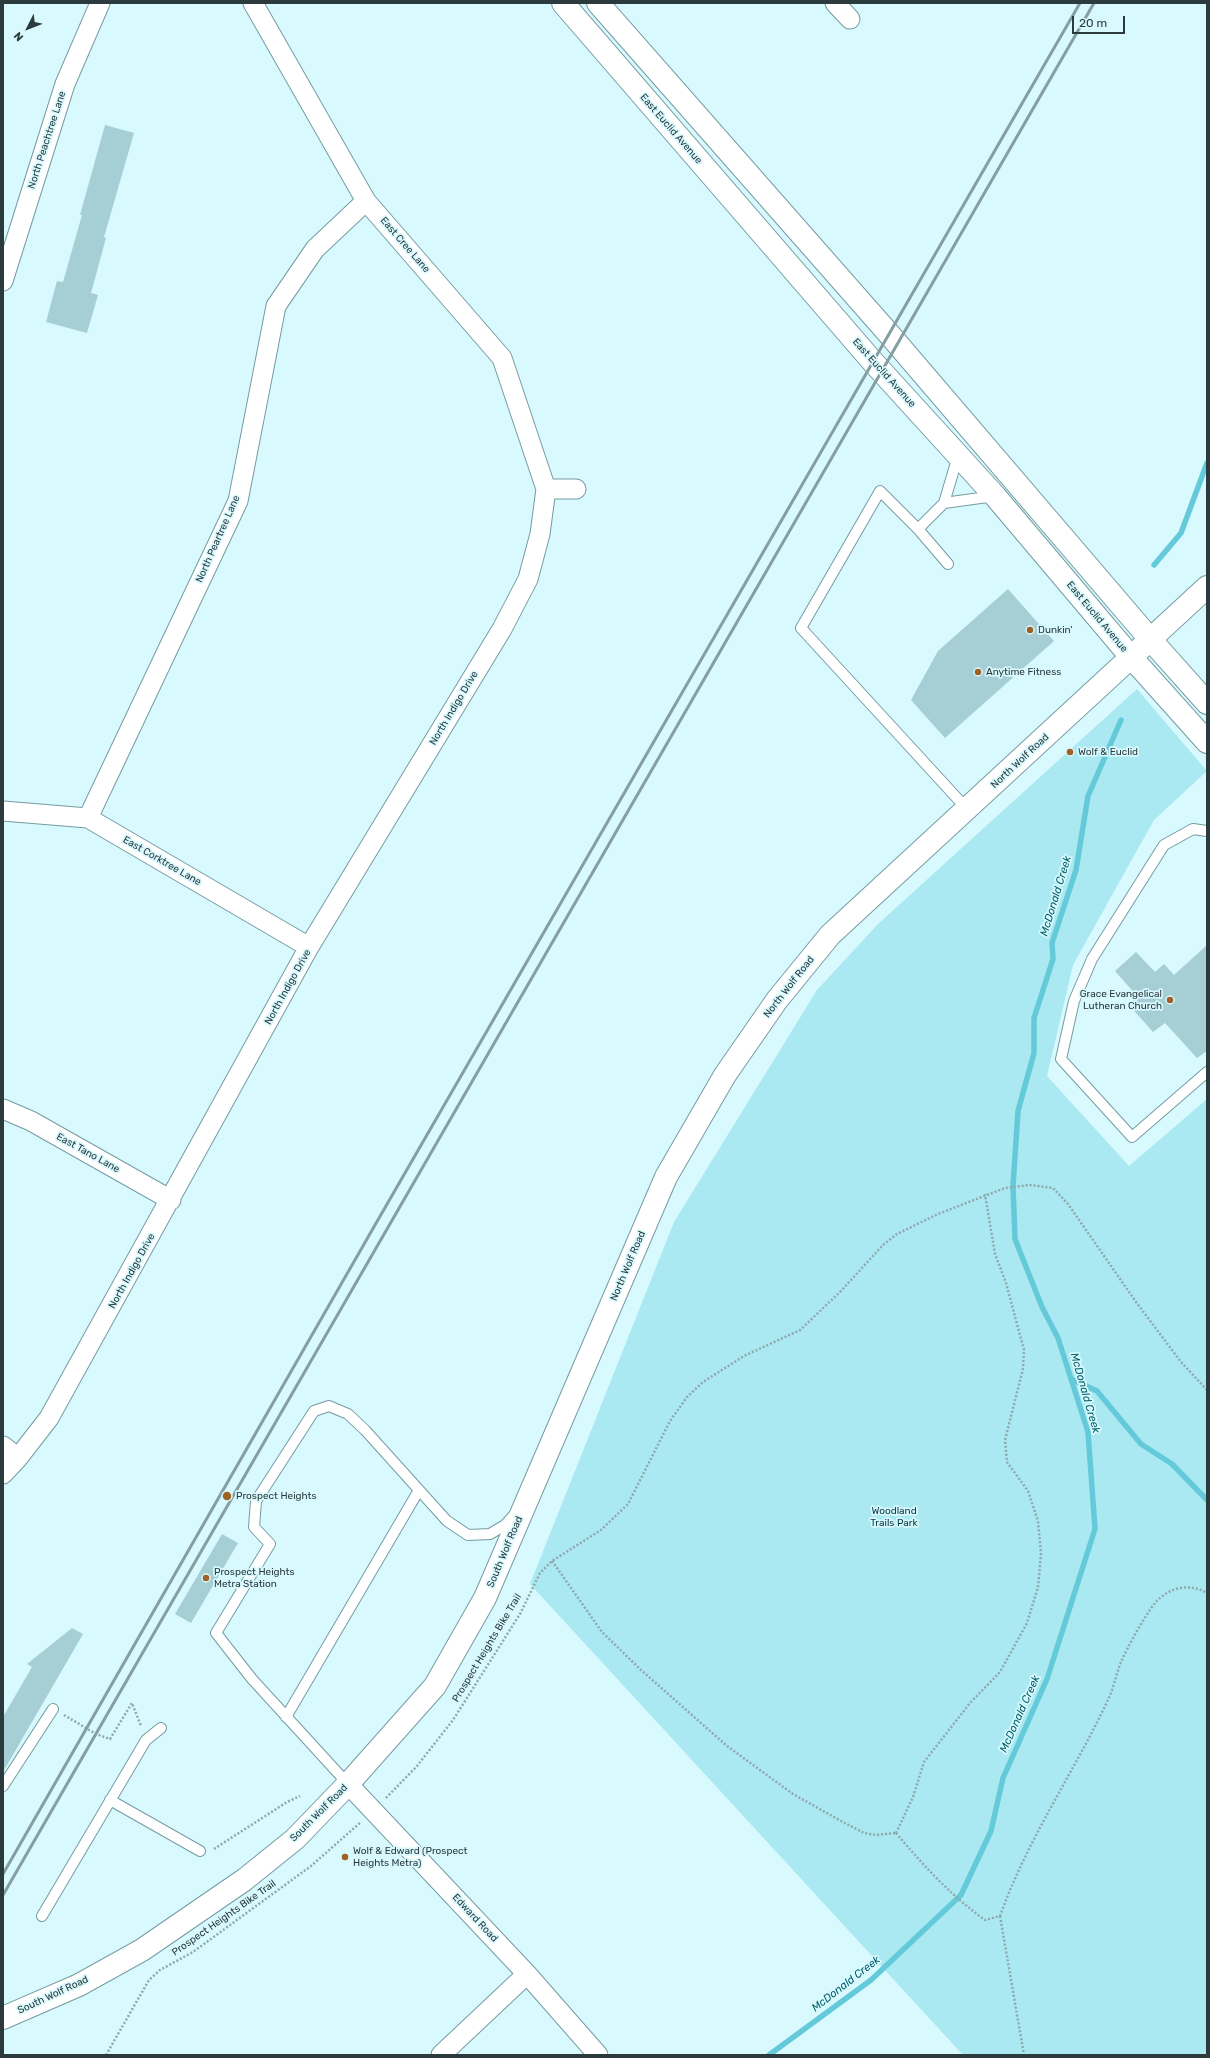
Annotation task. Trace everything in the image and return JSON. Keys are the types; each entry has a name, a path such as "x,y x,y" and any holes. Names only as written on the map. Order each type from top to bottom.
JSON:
{"main road":[{"name":"East Euclid Avenue","path":"563,3 868,356 995,496 1131,657 1207,742"},
{"path":"598,3 890,334 1150,639 1207,703"},
{"name":"North Wolf Road","path":"527,1501 666,1177 724,1076 777,1000 830,935 1207,587"},
{"name":"South Wolf Road","path":"3,2018 79,1985 142,1950 244,1880 294,1839 348,1784 435,1686 485,1598 527,1501"}],"street":[{"name":"North Peachtree Lane","path":"3,281 65,84 100,3"},
{"name":"East Cree Lane","path":"253,3 366,201 502,358 546,489"},
{"path":"835,3 850,19"},
{"name":"North Peartree Lane","path":"88,818 238,501 276,306 315,249 366,201"},
{"path":"546,489 576,488"},
{"name":"North Indigo Drive","path":"3,1474 18,1458 49,1418 171,1200 309,947 510,615 528,579 540,534 546,489"},
{"name":"East Corktree Lane","path":"3,811 88,818 309,947"},
{"name":"East Tano Lane","path":"3,1109 31,1122 171,1200"},
{"path":"3,1446 18,1458"},
{"name":"Edward Road","path":"348,1784 527,1974 598,2055"},
{"path":"441,2055 527,1974"}],"lane":[{"path":"918,529 944,504 958,456"},
{"path":"948,564 918,529 880,491 802,628 967,809"},
{"path":"944,504 995,496"},
{"path":"1207,831 1193,829 1164,844 1092,959 1074,1001 1061,1059 1132,1137 1207,1072"},
{"path":"348,1784 252,1679 216,1633 270,1544 254,1527 256,1501 314,1411 329,1406 348,1414 365,1430 447,1521 468,1535 490,1534 505,1525 527,1501"},
{"path":"286,1717 419,1490"},
{"path":"3,1786 53,1709"},
{"path":"42,1916 146,1740 161,1728"},
{"path":"110,1800 200,1851"}],"path":[{"name":"Prospect Heights Bike Trail","path":"384,1800 417,1766 453,1720 520,1614 540,1573 552,1561 600,1530 628,1504 670,1420 687,1397 703,1382 744,1356 800,1330 840,1292 883,1245 897,1234 938,1214 985,1194 1005,1188 1030,1185 1053,1188 1068,1204 1136,1302 1181,1362 1207,1390"},
{"path":"896,1833 913,1797 924,1762 970,1703 1000,1672 1027,1623 1038,1587 1041,1554 1038,1521 1028,1491 1008,1462 1005,1440 1023,1369 1024,1350 1006,1283 995,1254 985,1194"},
{"path":"552,1561 602,1632 641,1670 727,1746 793,1794 864,1833 876,1835 896,1833"},
{"path":"1024,2055 1000,1916 1025,1856 1108,1701 1121,1661 1151,1610 1159,1598 1175,1587 1199,1589 1207,1593"},
{"path":"53,1709 96,1734 110,1740 132,1703 146,1740"},
{"path":"200,1851 214,1849 287,1802 300,1796"},
{"name":"Prospect Heights Bike Trail","path":"106,2055 149,1980 160,1970 193,1952 311,1866 356,1827"},
{"path":"896,1833 922,1864 946,1889 967,1907 985,1920 1000,1916"}],"green space":[{"name":"Woodland Trails Park","path":"1137,689 1207,771 1154,820 1073,965 1047,1076 1129,1166 1207,1099 1207,2055 963,2055 530,1584 674,1222 817,990 878,924"}],"building":[{"path":"105,125 134,133 104,237 106,238 91,293 98,295 87,333 46,322 57,281 63,282"},
{"path":"1008,589 1054,641 945,738 911,700 938,651"},
{"name":"Grace Evangelical Lutheran Church","path":"1207,945 1207,1051 1197,1058 1165,1023 1153,1032 1128,1004 1137,996 1115,971 1136,952 1155,972 1164,964 1174,975"},
{"name":"Prospect Heights Metra Station","path":"222,1534 238,1543 191,1623 175,1614"},
{"path":"72,1628 83,1634 3,1772 3,1717 32,1667 27,1664"}],"waterway":[{"name":"McDonald Creek","path":"1154,565 1181,533 1207,463"},
{"name":"McDonald Creek","path":"769,2055 871,1980 961,1895 991,1831 1003,1778 1047,1679 1095,1529 1088,1432 1058,1338 1042,1307 1015,1239 1013,1186 1018,1111 1034,1053 1034,1018 1053,959 1052,943 1076,870 1088,796 1121,720"},
{"path":"1071,1379 1097,1391 1141,1444 1172,1464 1207,1500"}],"railway":[{"path":"3,1874 375,1225 1080,3"},
{"path":"3,1895 1094,3"}],"place":[{"name":"Dunkin'","path":"1030,630"},
{"name":"Anytime Fitness","path":"978,672"},
{"name":"Wolf & Euclid","path":"1070,752"},
{"name":"Grace Evangelical Lutheran Church","path":"1170,1000"},
{"name":"Prospect Heights","path":"227,1496"},
{"name":"Prospect Heights Metra Station","path":"206,1578"},
{"name":"Wolf & Edward (Prospect Heights Metra)","path":"345,1857"}]}
